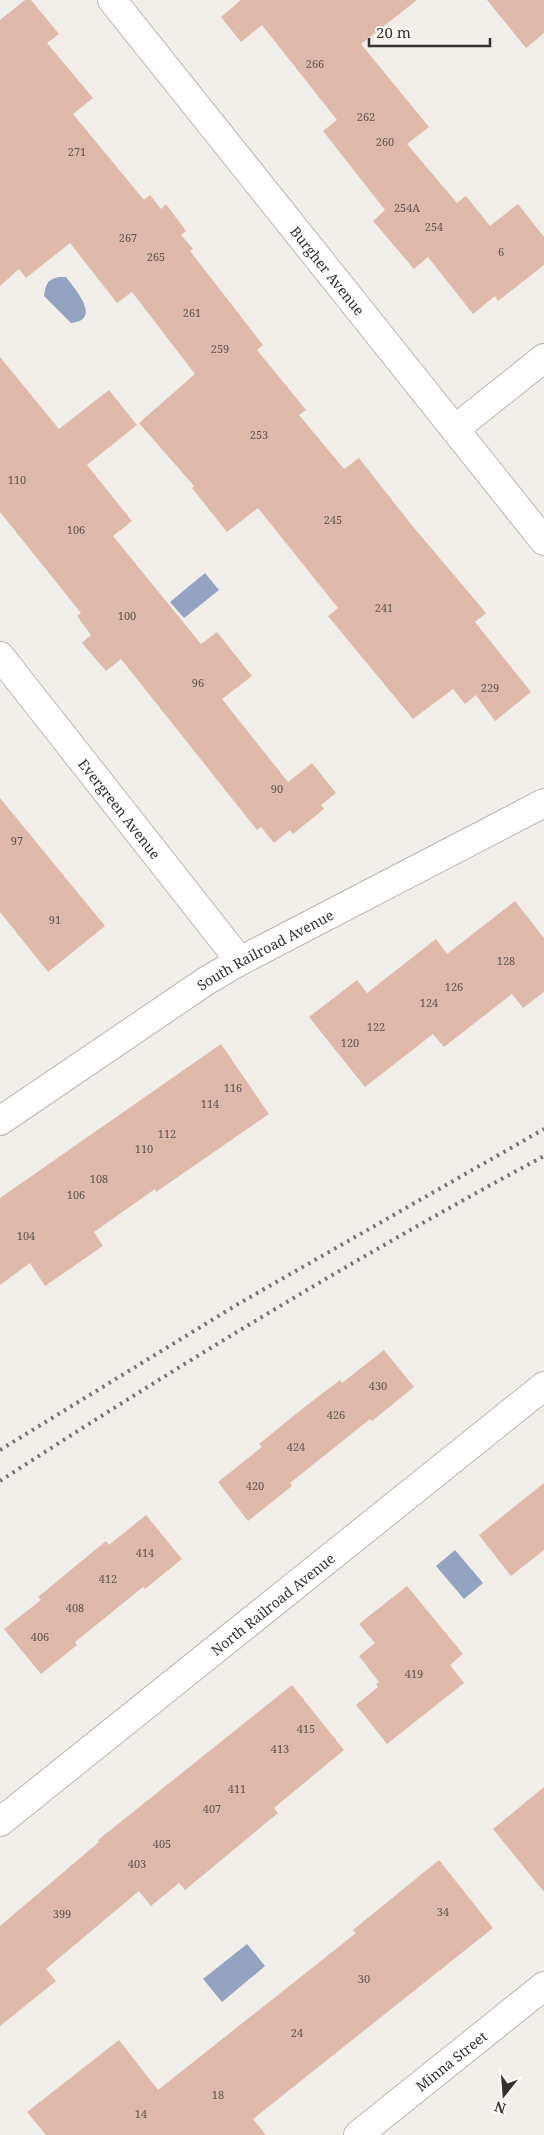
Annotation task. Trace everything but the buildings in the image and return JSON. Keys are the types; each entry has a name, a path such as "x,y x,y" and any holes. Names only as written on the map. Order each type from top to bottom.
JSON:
{"street":[{"name":"Burgher Avenue","path":"112,0 544,541"},
{"path":"455,429 544,358"},
{"name":"Evergreen Avenue","path":"0,656 240,961"},
{"name":"South Railroad Avenue","path":"0,1121 206,981 240,961 544,803"},
{"name":"North Railroad Avenue","path":"0,1822 544,1386"},
{"name":"Minna Street","path":"358,2135 544,1986"}],"water":[{"path":"59,277 66,277 84,303 85,316 80,321 71,323 44,296 48,283"},
{"path":"205,573 219,590 184,618 170,602"},
{"path":"455,1550 483,1583 464,1599 436,1566"},
{"path":"247,1944 265,1966 222,2002 203,1979"}],"railway":[{"path":"0,1450 238,1304 544,1129"},
{"path":"0,1481 201,1354 337,1272 544,1156"}]}
